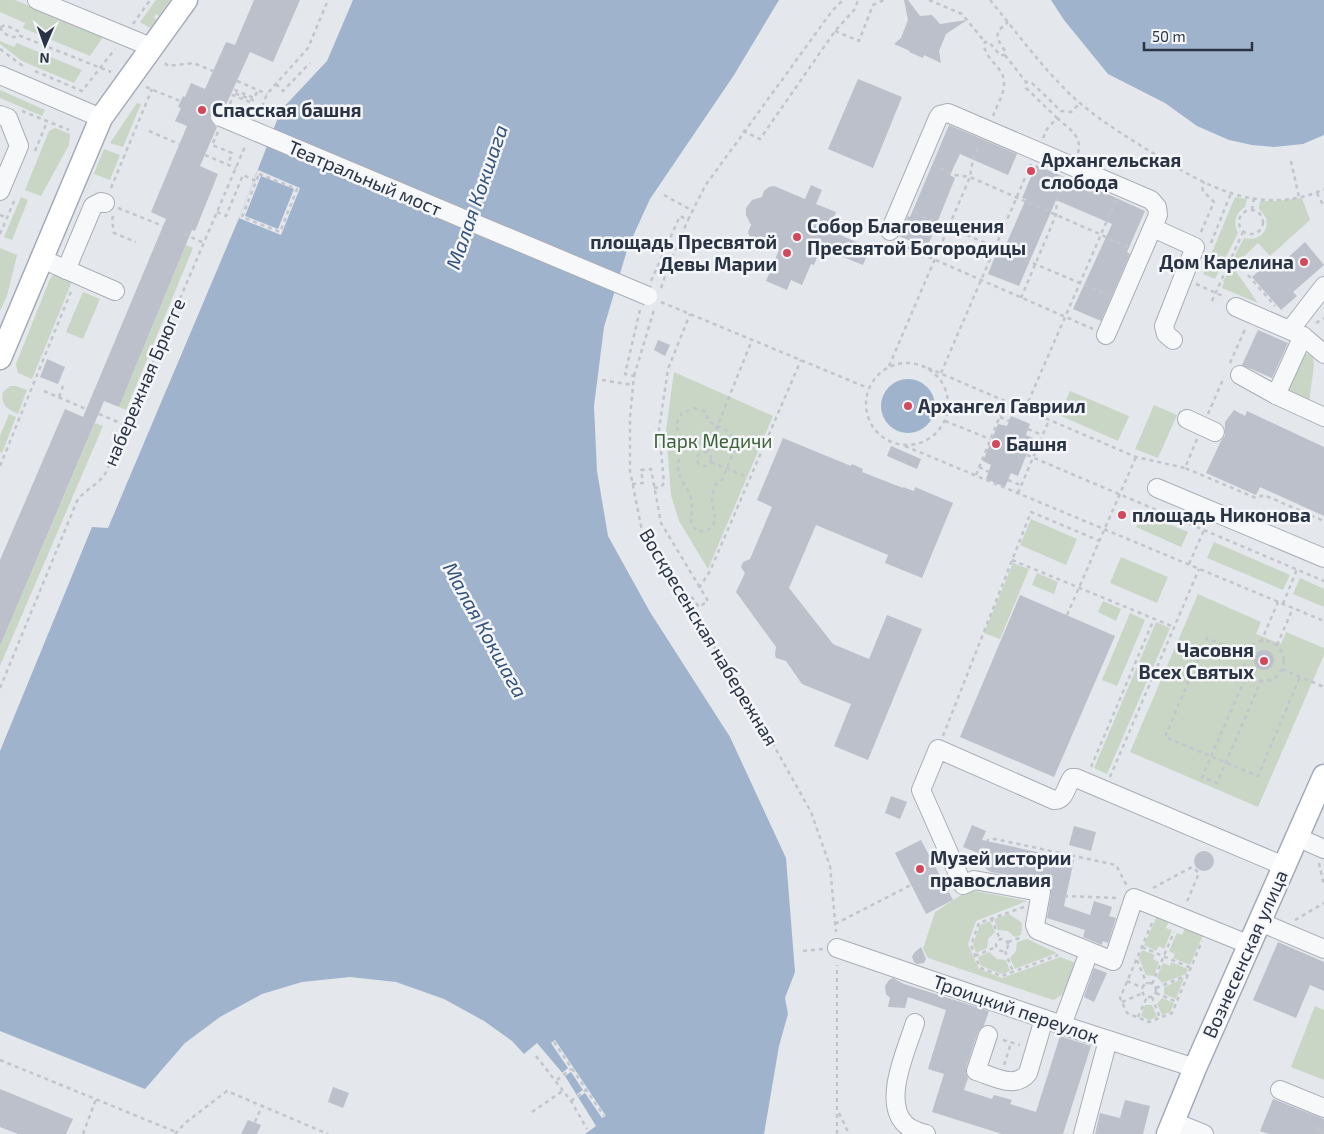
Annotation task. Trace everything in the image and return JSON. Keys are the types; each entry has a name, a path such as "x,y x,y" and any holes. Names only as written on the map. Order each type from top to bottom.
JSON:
{"main road":[{"path":"0,358 101,118 158,55 186,0"},
{"name":"Вознесенская улица","path":"1170,1128 1250,945 1269,926 1284,866 1324,776"}],"street":[{"path":"37,0 125,37 158,55"},
{"path":"0,75 101,118"},
{"path":"0,191 19,146 8,118 8,112"},
{"path":"890,231 940,115 948,113 1155,203 1158,215 1106,335"},
{"name":"Театральный мост","path":"221,118 647,295"},
{"path":"72,272 93,206 101,202 105,203"},
{"path":"1152,228 1202,247 1164,326 1166,334 1173,340"},
{"path":"42,259 115,291"},
{"path":"1276,394 1295,331 1324,286"},
{"path":"1244,310 1295,331 1324,354"},
{"path":"1240,375 1324,417"},
{"path":"1187,419 1209,429"},
{"path":"1157,488 1324,558"},
{"path":"1250,945 1134,898 1113,961 1038,930 1035,925 1041,892 974,880 963,885 921,790 938,750 1058,801 1062,799 1072,778 1076,778 1284,866"},
{"path":"1297,837 1324,849"},
{"path":"1269,926 1324,949"},
{"name":"Троицкий переулок","path":"837,948 1044,1019 1195,1068"},
{"path":"1062,1025 1084,950"},
{"path":"988,1035 976,1071 1011,1082 1018,1082 1028,1073 1044,1019"},
{"path":"915,1023 896,1084 895,1101 900,1117 905,1124 911,1129 926,1134"},
{"path":"1083,1134 1108,1040"},
{"path":"1280,1090 1324,1108"},
{"path":"1170,1128 1204,1134"}],"path":[{"path":"0,50 21,65 82,91 125,37 150,0"},
{"path":"258,114 267,94 308,48 328,0"},
{"name":"Воскресенская набережная","path":"837,1134 837,948 830,866 811,812 744,692 682,599 642,531 630,471 630,417 634,376 625,374 647,295 680,216 688,220 705,186 743,132 832,11 843,0"},
{"path":"743,132 760,139 835,31 855,9 858,0"},
{"path":"835,31 859,41 873,5 884,0"},
{"path":"889,366 970,177 973,159 1002,94 1004,82 1000,71 985,51 985,42 962,14 929,0"},
{"path":"990,0 1060,84 1080,103 1122,134 1172,165 1204,182 1231,193 1254,198 1274,200 1299,197 1324,189"},
{"path":"1008,22 999,30 998,37 1005,50 1005,55 1026,82 1026,88 1078,138 1079,151 1057,200 1056,215 1021,298"},
{"path":"18,35 17,30 8,25 0,28 12,37 18,35 112,73"},
{"path":"985,42 991,43 1000,55 1005,55"},
{"path":"158,55 168,66 193,63 213,71"},
{"path":"276,84 283,91 310,63"},
{"path":"237,81 267,94"},
{"path":"1026,82 1032,82 1061,111 1071,112 1080,103"},
{"path":"142,85 180,101"},
{"path":"105,203 152,89"},
{"path":"233,96 252,103 253,100 234,93 235,90 254,98 258,90"},
{"path":"8,112 69,130"},
{"path":"941,373 1037,151 1047,129 1056,118"},
{"path":"60,126 63,119"},
{"path":"149,131 179,144"},
{"path":"212,145 232,154 228,164"},
{"name":"набережная Брюгге","path":"0,688 77,501 84,492 103,478 244,150"},
{"path":"205,155 236,168"},
{"path":"920,159 956,175 970,177 1142,252"},
{"path":"1291,161 1299,197"},
{"path":"259,174 297,189 280,232 242,217 256,181 259,174"},
{"path":"217,212 226,216 243,175 256,181"},
{"path":"1202,247 1214,202 1203,191 1202,186 1204,182"},
{"path":"1025,409 1121,187"},
{"path":"1318,192 1324,207"},
{"path":"1202,247 1231,193"},
{"path":"664,195 693,211"},
{"path":"1252,210 1254,198"},
{"path":"136,242 114,233 112,220 117,207 163,226"},
{"path":"900,207 1121,300"},
{"path":"1252,210 1262,219 1261,228 1254,234 1243,232 1239,226 1240,217 1243,213 1252,210"},
{"path":"0,215 7,218"},
{"path":"670,262 688,220"},
{"path":"890,231 890,237 894,242 1106,335"},
{"path":"1212,301 1243,232"},
{"path":"184,234 204,243"},
{"path":"0,466 72,272"},
{"path":"1248,275 1295,331"},
{"path":"647,295 868,388"},
{"path":"1185,468 1209,429 1244,310"},
{"path":"654,488 661,487 664,483 660,429 668,370 690,314"},
{"path":"707,452 752,340"},
{"path":"634,376 642,347"},
{"path":"699,588 710,572 801,360"},
{"path":"1324,521 1264,495 1256,498 1185,468 1136,457 917,363 904,362 889,366 877,376 868,388 866,407 871,424 882,437 891,442 976,475 1324,621"},
{"path":"905,446 919,444 931,438 939,431 949,409 945,386 938,376 928,368"},
{"path":"602,380 633,385"},
{"path":"59,397 63,386"},
{"path":"44,391 86,409"},
{"path":"976,475 1006,401"},
{"path":"694,408 706,412 708,421 717,427 727,430 735,440 736,447 722,480 715,485 712,498 716,520 712,528 705,532 696,530 690,523 692,502 678,471 680,436 676,425 682,413 694,408"},
{"path":"99,414 125,425"},
{"path":"1000,417 1009,421"},
{"path":"1018,493 1049,420"},
{"path":"945,421 991,440"},
{"path":"1028,429 1042,435"},
{"path":"701,452 707,452 711,456 711,462 706,466 701,466 696,462 697,456 701,452"},
{"path":"1027,455 1324,581"},
{"path":"1067,616 1136,457"},
{"path":"711,462 747,477"},
{"path":"979,468 989,472"},
{"path":"632,484 643,483 641,470 651,469 661,523 708,602 699,607 690,595 682,599"},
{"path":"1008,480 1021,485"},
{"path":"1277,501 1279,496"},
{"path":"938,750 1031,512 1100,541"},
{"path":"1189,564 1204,530"},
{"path":"1012,560 1174,627"},
{"path":"1105,790 1199,568"},
{"path":"1283,604 1297,569"},
{"path":"1261,642 1278,602"},
{"path":"1276,646 1293,608"},
{"path":"1084,782 1154,619"},
{"path":"1245,654 1207,638 1165,737 1258,776 1300,677"},
{"path":"1261,642 1269,642 1276,646 1283,656 1282,669 1274,678 1261,681 1251,677 1244,663 1245,654 1254,644 1261,642"},
{"path":"1282,669 1324,687"},
{"path":"1248,672 1202,777 1217,783 1261,681"},
{"path":"974,880 977,859 988,840 995,839 1116,866 1134,898"},
{"path":"835,924 911,885"},
{"path":"1039,901 978,923 970,945 980,968 1002,976 1084,950"},
{"path":"1269,926 1324,903"},
{"path":"1158,908 1120,998 1127,1013 1149,1022 1172,1013 1207,928"},
{"path":"992,918 1000,939"},
{"path":"996,947 996,943 1000,939"},
{"path":"1000,939 1008,942 1008,947 1004,951"},
{"path":"975,956 996,947"},
{"path":"996,947 1000,951 1004,951"},
{"path":"1142,947 1191,968"},
{"path":"1004,951 1013,972"},
{"path":"1136,959 1147,984"},
{"path":"1156,988 1188,975"},
{"path":"1127,981 1143,988"},
{"path":"1147,984 1143,988 1143,993 1147,997 1152,997 1156,993 1156,988"},
{"path":"1147,984 1151,984 1156,988"},
{"path":"1122,1002 1143,993"},
{"path":"1156,993 1176,1002"},
{"path":"1138,1017 1147,997"},
{"path":"1152,997 1160,1018"},
{"path":"988,1035 1035,1050"},
{"path":"554,1042 604,1116"},
{"path":"1000,1078 1011,1042"},
{"path":"536,1056 564,1090 587,1129"},
{"path":"0,1060 176,1133 185,1123 227,1091 328,1134"},
{"path":"556,1080 572,1069"},
{"path":"532,1112 564,1090"},
{"path":"571,1101 586,1090"},
{"path":"83,1134 96,1099"},
{"path":"254,1122 262,1106"},
{"path":"838,1112 848,1134"}],"green space":[{"path":"0,0 15,0 103,37 90,56 23,28 25,23 0,12"},
{"path":"156,0 170,0 159,16 156,14 154,17 157,20 150,28 140,22"},
{"path":"0,41 14,47 17,43 82,70 74,83 22,61 0,44"},
{"path":"0,90 45,110 42,116 0,98"},
{"path":"137,103 141,104 123,147 110,143"},
{"path":"55,128 70,134 69,145 41,196 25,190 49,131"},
{"path":"104,149 120,155 110,180 94,174 62,251"},
{"path":"21,197 28,200 12,240 4,237"},
{"path":"1235,197 1247,199 1245,207 1236,218 1238,233 1215,279 1203,274"},
{"path":"1302,198 1310,220 1270,256 1258,243 1233,267 1258,303 1222,288 1223,281 1231,269 1230,265 1244,238 1251,239 1257,237 1265,230 1267,225 1264,214 1259,209 1260,201"},
{"path":"186,245 193,248 126,410 119,407"},
{"path":"0,248 17,255 7,296 0,311"},
{"path":"58,273 73,279 32,379 18,373 16,364 50,279"},
{"path":"83,292 100,299 83,339 66,332"},
{"path":"1307,354 1313,356 1314,365 1309,402 1291,394 1286,387 1299,355"},
{"name":"Парк Медичи","path":"674,372 773,416 708,569 679,521 671,495 666,430"},
{"path":"10,386 27,390 18,414 8,408 3,400 3,392"},
{"path":"1070,391 1129,416 1118,441 1059,415"},
{"path":"1154,405 1177,415 1158,458 1135,449"},
{"path":"9,414 16,417 2,453 0,452 0,436"},
{"path":"95,423 103,426 0,666 0,646"},
{"path":"1143,513 1188,532 1181,547 1136,527"},
{"path":"1031,519 1077,539 1066,565 1020,545"},
{"path":"1214,542 1290,575 1283,590 1207,558"},
{"path":"1121,557 1168,577 1157,603 1110,583"},
{"path":"1013,563 1029,569 1000,639 984,633"},
{"path":"1037,573 1058,582 1054,594 1032,585"},
{"path":"1300,578 1324,589 1324,607 1293,594"},
{"path":"1198,594 1261,622 1256,634 1281,644 1286,632 1324,648 1324,655 1258,807 1130,752"},
{"path":"1103,601 1121,609 1116,621 1098,612"},
{"path":"1130,613 1145,620 1117,686 1102,680"},
{"path":"1156,622 1170,628 1107,774 1094,768"},
{"path":"969,890 1027,901 976,921 968,944 979,969 1002,978 1060,957 1076,963 1064,994 1053,1000 928,958 923,949 935,912"},
{"path":"1009,914 1022,923 1021,935 1015,937 1008,931 998,930 994,919"},
{"path":"1157,916 1169,921 1166,928 1172,930 1164,949 1159,946 1156,951 1144,945"},
{"path":"990,921 995,932 988,939 987,948 976,953 973,944 980,925"},
{"path":"1185,928 1203,935 1190,965 1173,958 1175,954 1169,951 1177,933 1182,935"},
{"path":"1027,939 1057,953 1015,969 1010,958 1016,951 1017,942"},
{"path":"1142,950 1155,955 1153,959 1159,962 1154,976 1146,975 1139,958"},
{"path":"989,952 997,959 1006,960 1010,971 1002,974 981,966 978,957"},
{"path":"1171,962 1188,969 1186,974 1162,983 1157,977 1163,963 1170,966"},
{"path":"1184,978 1176,999 1164,994 1164,987"},
{"path":"1162,998 1174,1003 1170,1012 1162,1015 1157,1004"},
{"path":"1145,1005 1152,1005 1157,1017 1149,1020 1141,1016"},
{"path":"1315,1006 1324,1010 1324,1080 1291,1067"}],"water":[{"name":"Малая Кокшага","path":"353,0 779,0 734,75 650,199 628,247 604,327 594,406 597,471 608,536 650,612 730,737 786,858 795,972 785,998 788,1014 779,1046 764,1134 585,1134 596,1126 565,1076 537,1043 524,1054 512,1041 484,1021 444,999 396,982 350,977 302,982 262,994 220,1017 185,1043 145,1089 0,1031 0,751 92,527 108,528 239,218 281,110 327,61"},
{"path":"1051,0 1324,0 1324,135 1303,144 1274,147 1229,140 1197,126 1165,103 1108,74 1064,20"},
{"path":"908,379 918,381 927,387 933,396 935,406 933,416 927,425 918,431 908,433 898,431 889,425 883,416 881,406 883,396 889,387 898,381"}],"pier":[{"path":"258,170 300,188 281,235 239,218","holes":["261,176 294,189 278,229 245,216"]},
{"path":"555,1040 606,1116 602,1118 585,1093 579,1097 577,1094 583,1090 571,1072 565,1076 562,1073 568,1068 551,1043"}],"building":[{"path":"254,0 300,0 273,62 250,52 225,107 219,107 211,112 211,119 217,127 200,166 218,174 195,231 192,230 119,407 104,401 0,646 0,560 65,409 83,417 166,219 151,212 187,126 175,121 181,108 178,107 191,83 205,89 226,42 235,45"},
{"path":"904,0 908,0 920,16 932,15 940,24 967,20 946,34 939,51 941,63 924,55 923,58 894,44 901,38 908,20"},
{"path":"858,79 902,97 873,168 828,149"},
{"path":"949,125 1017,154 1008,175 960,154 950,175 955,178 927,248 899,236 908,216 910,217"},
{"path":"1036,165 1071,180 1072,178 1145,211 1127,252 1130,254 1101,321 1073,309 1112,224 1056,200 1019,286 988,274 996,254 1001,256 1026,199 1022,198"},
{"name":"Собор Благовещения Пресвятой Богородицы","path":"811,185 822,190 816,204 836,212 829,230 870,248 863,265 821,248 814,265 811,264 802,285 791,280 787,290 766,281 779,250 750,238 748,232 751,225 746,215 746,208 752,200 762,197 764,191 769,187 774,186 805,199"},
{"path":"1305,242 1324,265 1293,292 1297,296 1281,310 1252,277 1268,263 1274,270"},
{"path":"1258,330 1288,343 1272,378 1242,365"},
{"path":"658,340 670,345 665,356 654,350"},
{"path":"47,359 65,367 58,384 40,377"},
{"path":"1234,410 1245,416 1247,411 1324,447 1324,516 1260,487 1256,495 1206,473 1225,436 1225,422"},
{"path":"1011,416 1030,424 1026,435 1033,438 1018,476 1011,473 1005,487 986,479 991,465 983,461 998,424 1007,426"},
{"path":"783,438 851,466 852,464 863,469 862,472 903,488 914,491 915,487 953,503 922,578 885,563 888,555 816,525 789,588 833,644 869,659 887,615 922,629 868,760 834,746 851,704 802,684 786,661 776,658 776,647 736,592 745,573 741,567 743,562 750,559 772,507 757,500"},
{"path":"891,446 921,459 917,469 887,456"},
{"path":"1020,595 1115,636 1054,777 960,737"},
{"name":"Часовня Всех Святых","path":"1264,650 1271,653 1274,660 1271,667 1264,670 1257,667 1254,660 1257,653"},
{"path":"891,796 907,802 900,819 885,813"},
{"path":"972,825 986,831 982,840 1074,860 1064,906 1090,915 1094,901 1112,907 1109,916 1116,918 1108,943 1103,941 1102,945 1083,937 1085,930 1047,918 1051,885 991,872 986,869 982,862 983,855 963,847"},
{"path":"1074,826 1096,832 1091,851 1069,845"},
{"name":"Музей истории православия","path":"921,840 953,900 926,914 895,853"},
{"path":"1204,851 1211,854 1214,861 1211,868 1204,871 1197,868 1194,861 1197,854"},
{"path":"1278,942 1324,962 1324,991 1310,985 1296,1018 1253,1000"},
{"path":"921,947 926,959 924,963 917,964 912,957"},
{"path":"1094,968 1107,973 1094,1002 1084,997"},
{"path":"893,978 904,984 989,1011 984,1025 978,1032 966,1068 968,1078 964,1090 992,1099 994,1095 1012,1100 1010,1104 1036,1112 1060,1036 1091,1046 1063,1134 1002,1134 932,1112 944,1074 928,1069 946,1010 908,997 905,1008 888,1007 890,998 886,994 885,986"},
{"path":"333,1087 349,1093 343,1108 328,1102"},
{"path":"0,1089 73,1119 66,1134 18,1134 0,1127"},
{"path":"1273,1099 1324,1119 1324,1134 1269,1134 1260,1131"},
{"path":"1125,1100 1150,1106 1143,1134 1095,1134 1100,1113 1120,1118"},
{"path":"248,1120 261,1125 257,1134 241,1134"}],"tunnel":[{"path":"1322,1134 1324,1129"}],"place":[{"name":"Спасская башня","path":"202,110"},
{"name":"Архангельская слобода","path":"1031,171"},
{"name":"Собор Благовещения Пресвятой Богородицы","path":"797,237"},
{"name":"площадь Пресвятой Девы Марии","path":"787,253"},
{"name":"Дом Карелина","path":"1304,262"},
{"name":"Архангел Гавриил","path":"908,406"},
{"name":"Башня","path":"996,444"},
{"name":"площадь Никонова","path":"1122,515"},
{"name":"Часовня Всех Святых","path":"1264,661"},
{"name":"Музей истории православия","path":"920,869"}]}
